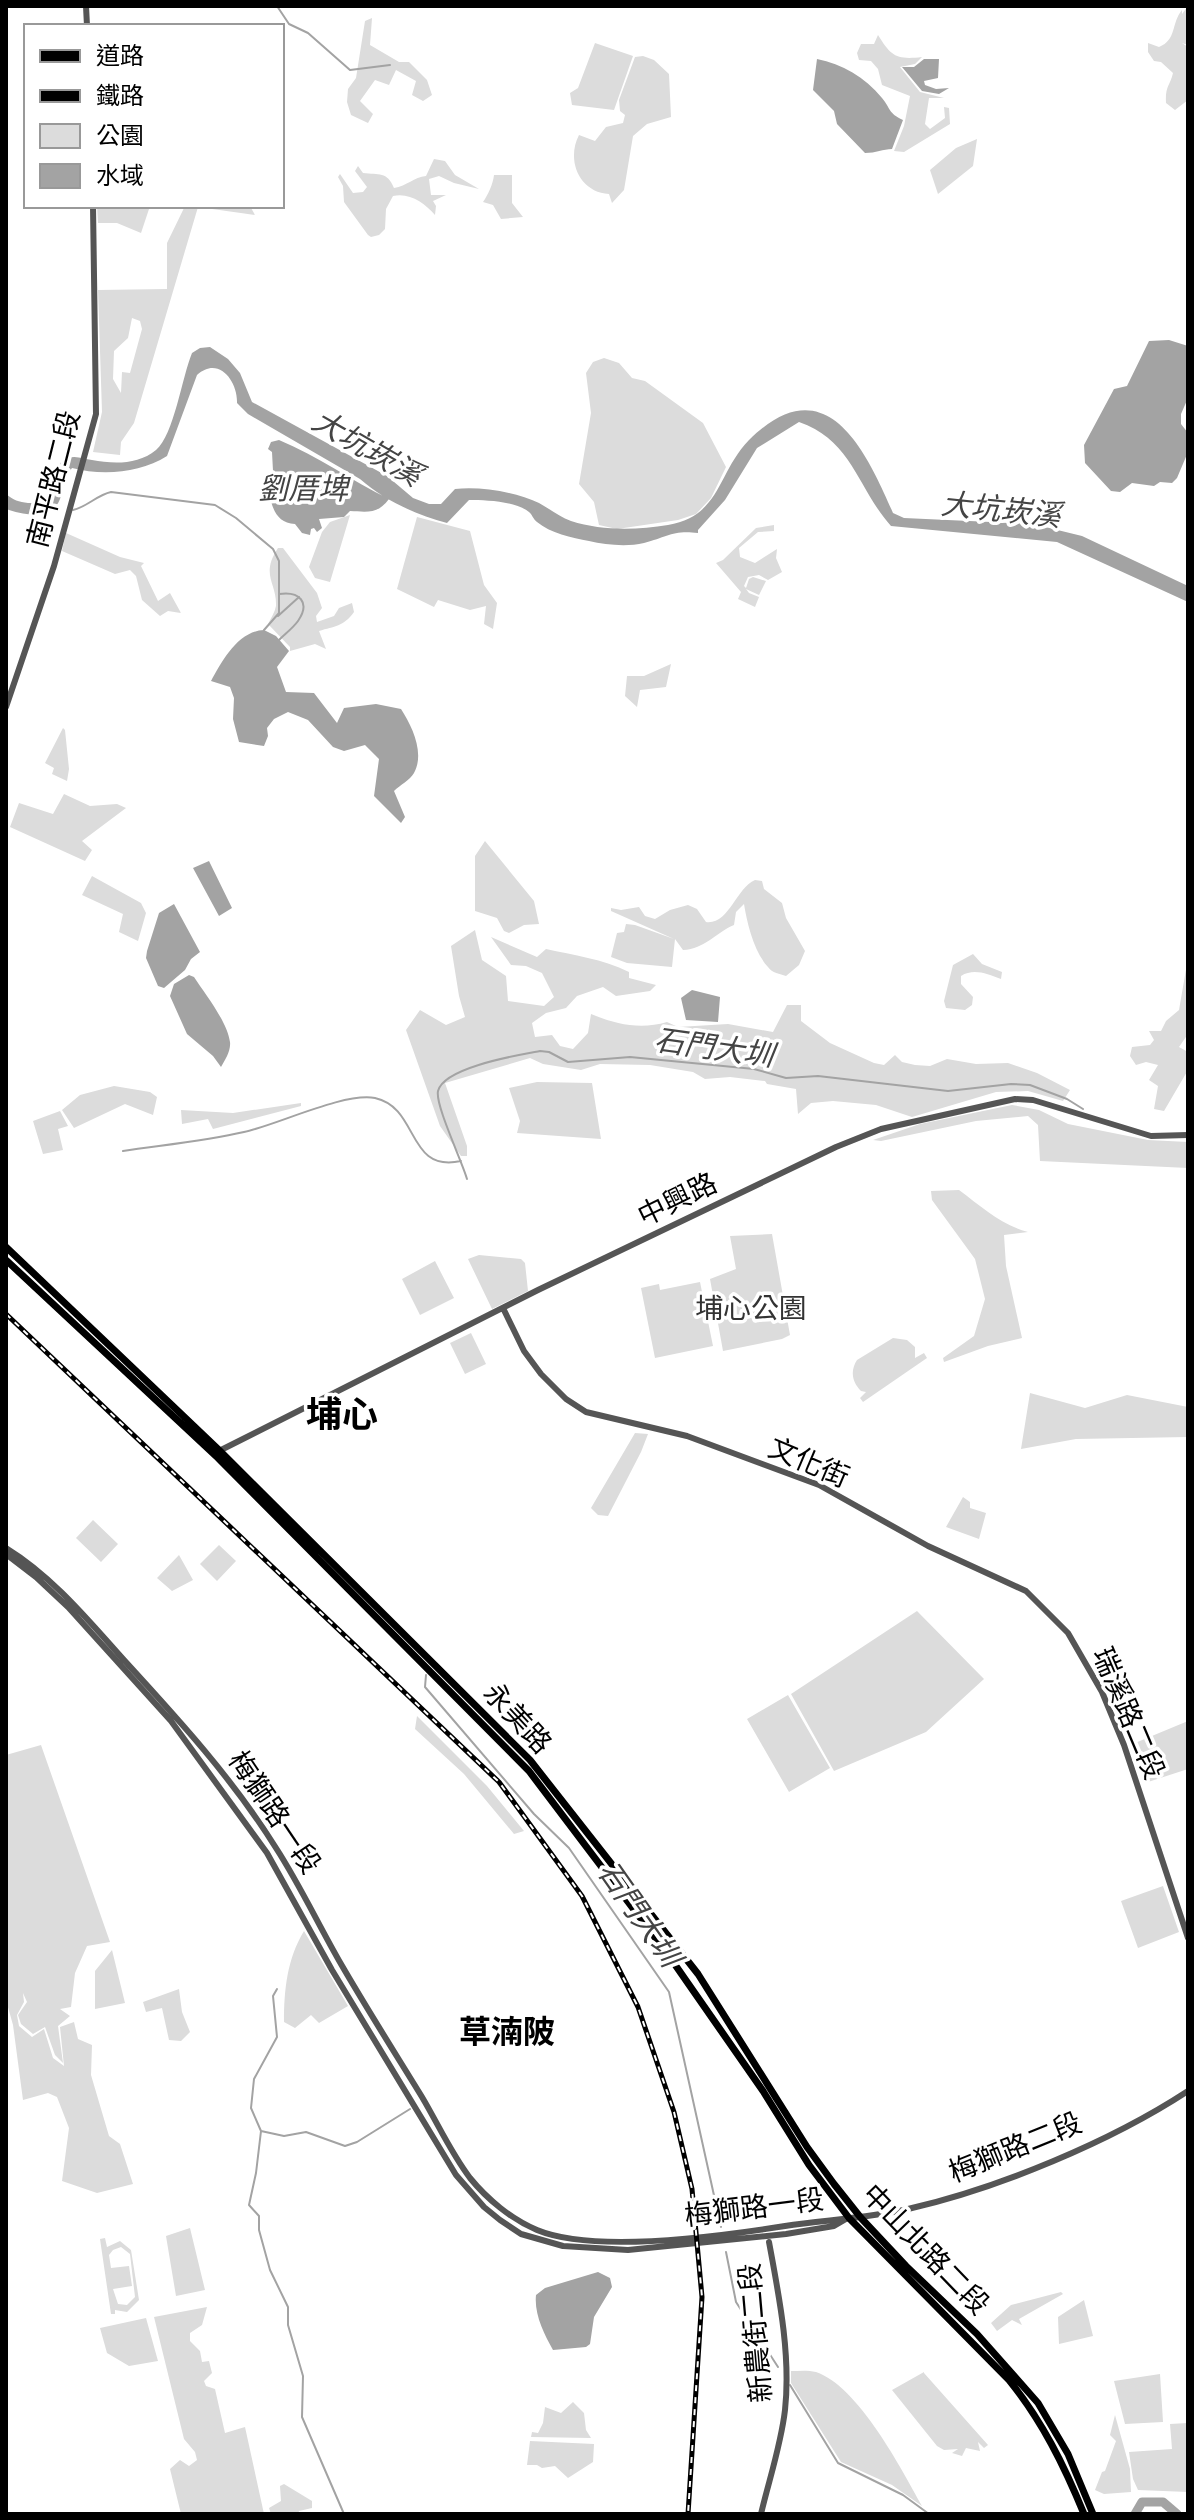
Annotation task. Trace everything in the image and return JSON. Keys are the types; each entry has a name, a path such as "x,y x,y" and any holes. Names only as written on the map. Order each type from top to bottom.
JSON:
{"main road":[{"name":"永美路","path":"6,1247 246,1482 529,1771 715,2019"},
{"name":"永美路","path":"6,1260 216,1452"},
{"name":"永美路","path":"246,1482 530,1760 679,1948 724,2015"},
{"name":"中山北路二段","path":"724,2015 807,2147 861,2218 977,2334 1038,2403 1068,2454 1093,2514"},
{"name":"中山北路二段","path":"715,2019 809,2165 849,2218 1009,2380 1030,2406 1056,2450 1084,2514"}],"street":[{"name":"南平路二段","path":"6,707 54,566 96,414 93,208"},
{"name":"中興路","path":"216,1452 503,1308 836,1147 881,1129 1015,1099 1033,1100 1151,1136 1188,1135"},
{"name":"文化街","path":"503,1308 524,1351 541,1374 566,1399 586,1412 687,1436 819,1485 915,1539 1003,1582"},
{"name":"梅獅路一段","path":"6,1548 24,1559 67,1597 180,1720 239,1792 277,1849 341,1964 468,2175 505,2211 539,2231 568,2238 639,2240 720,2235 833,2222"},
{"name":"梅獅路一段","path":"6,1554 68,1607 171,1721 267,1853 332,1970 456,2175 500,2220 534,2238 584,2249 645,2250 774,2235 849,2218"},
{"name":"瑞溪路二段","path":"1003,1582 1026,1591 1064,1628 1102,1692 1124,1745 1188,1938"},
{"name":"梅獅路二段","path":"849,2218 908,2209 1000,2181 1094,2141 1188,2091"},
{"name":"新農街二段","path":"761,2514 785,2405 786,2371 780,2302 769,2242"}],"green space":[{"path":"1188,6 1188,45 1182,43 1188,47 1188,100 1175,110 1166,103 1173,73 1161,62 1154,61 1148,52 1148,43 1159,47 1165,44 1182,10 1182,14"},
{"path":"372,18 370,45 399,62 409,62 427,80 432,95 423,101 412,95 416,81 396,70 389,85 375,80 360,101 373,114 368,123 351,115 347,102 348,89 356,78 365,21"},
{"path":"878,35 895,55 922,57 915,64 900,67 920,92 944,98 929,98 925,124 930,129 945,118 944,107 949,108 950,124 904,152 894,151 904,126 910,96 882,85 878,69 871,61 859,60 857,53 861,44 874,44"},
{"path":"595,43 633,56 614,110 572,105 570,93 578,88"},
{"path":"635,57 654,60 669,74 671,117 647,124 633,136 624,190 612,203 609,194 599,192 583,181 575,164 575,145 579,135 595,141 606,127 623,123 625,115 620,111 619,100"},
{"path":"977,139 973,166 938,194 930,170 956,148"},
{"path":"434,159 445,161 455,175 479,189 439,176 429,179 431,195 446,195 433,201 435,215 416,200 393,196 386,209 385,229 379,235 368,235 344,202 343,186 338,177 340,174 353,193 363,192 367,187 355,171 358,166 363,173 385,176 394,188 426,176"},
{"path":"494,175 512,175 512,203 523,217 501,219 493,205 483,202"},
{"path":"97,208 149,208 141,233 117,223 98,223"},
{"path":"184,208 198,208 134,423 121,442 120,455 93,452 102,412 98,290 167,289 167,243","holes":["132,318 140,321 142,329 130,373 122,372 121,393 113,379 114,351 128,338"]},
{"path":"205,208 251,208 255,215"},
{"path":"604,358 619,363 632,378 645,381 703,423 726,467 711,498 696,514 678,520 617,529 599,525 594,502 579,484 591,413 586,373 593,362"},
{"path":"350,515 330,582 315,578 309,567 322,532 330,522"},
{"path":"417,517 470,531 484,585 497,603 493,629 484,624 486,606 470,610 438,600 434,607 397,589"},
{"path":"774,525 774,531 758,532 739,548 740,557 755,563 777,549 776,558 782,572 768,580 759,575 748,577 744,586 746,588 753,577 766,581 759,595 746,589 759,597 755,607 738,599 741,592 716,563 756,528"},
{"path":"66,533 120,557 144,563 141,566 158,601 170,593 181,613 168,611 160,616 142,600 136,576 130,570 115,574 62,551"},
{"path":"278,548 283,548 317,593 322,608 316,616 317,622 334,616 339,608 352,603 354,612 346,621 319,631 326,649 315,644 290,651 290,647 268,624 276,606 270,565"},
{"path":"671,664 666,687 640,690 637,707 625,696 627,676 644,676"},
{"path":"63,728 69,769 67,781 52,774 54,768 45,763"},
{"path":"64,794 90,806 117,804 126,808 82,841 92,850 85,861 10,827 19,803 53,814"},
{"path":"485,841 534,901 539,924 524,925 509,933 504,931 497,918 475,911 475,856"},
{"path":"92,876 141,903 146,913 138,941 119,932 123,914 82,895"},
{"path":"755,880 762,881 764,889 782,903 786,918 805,951 799,965 786,976 776,973 763,961 749,928 744,904 736,912 734,925 704,944 683,950 675,939 672,967 627,963 611,957 617,933 624,932 626,924 674,939 611,911 611,908 639,907 645,916 655,919 670,910 688,905 697,909 706,922 714,921 727,912 748,884"},
{"path":"475,930 482,960 506,976 508,1001 544,1006 554,997 542,973 526,966 511,965 491,937 537,957 546,949 598,961 629,972 629,978 656,985 650,991 616,996 603,987 577,996 566,1008 546,1013 532,1023 535,1037 552,1035 560,1046 573,1049 588,1033 591,1014 628,1025 647,1026 667,1022 678,1027 728,1024 773,1032 787,1005 801,1005 801,1021 830,1043 874,1063 884,1065 895,1055 902,1062 915,1065 930,1066 947,1059 976,1064 1008,1063 1037,1073 1070,1090 1063,1101 1028,1091 996,1092 912,1117 876,1105 833,1101 811,1103 798,1114 796,1089 767,1084 765,1081 730,1077 705,1079 693,1072 650,1065 600,1064 581,1070 543,1064 530,1058 445,1083 467,1146 467,1156 461,1156 440,1126 406,1030 420,1010 446,1025 465,1017 451,946"},
{"path":"973,954 982,964 1002,972 1001,979 976,972 961,976 961,984 973,997 972,1005 965,1010 946,1008 944,1001 953,965"},
{"path":"1188,958 1188,1034 1179,1047 1188,1052 1188,1070 1164,1111 1154,1109 1158,1086 1149,1080 1158,1065 1146,1062 1136,1065 1130,1056 1132,1047 1150,1045 1154,1040 1149,1031 1161,1031 1166,1021 1179,1010"},
{"path":"537,1082 592,1083 601,1139 517,1133 520,1121 509,1088"},
{"path":"114,1086 150,1092 157,1097 153,1115 125,1104 74,1128 62,1110 80,1095"},
{"path":"301,1103 301,1106 213,1129 208,1119 182,1124 181,1110 233,1113"},
{"path":"1012,1105 1039,1110 1068,1124 1148,1140 1188,1142 1188,1168 1040,1161 1038,1125 1028,1116 976,1121 881,1141 873,1140 920,1124"},
{"path":"60,1111 68,1126 58,1129 63,1150 43,1154 33,1121"},
{"path":"959,1190 1000,1220 1028,1232 1004,1235 1006,1266 1022,1338 944,1362 943,1358 974,1336 985,1299 975,1259 932,1200 931,1191"},
{"name":"埔心公園","path":"772,1234 790,1335 723,1351 710,1279 736,1269 730,1236"},
{"path":"479,1255 521,1259 525,1263 528,1291 492,1309 468,1259"},
{"path":"435,1261 454,1298 420,1315 402,1279"},
{"path":"700,1282 713,1346 655,1358 641,1288 659,1284 660,1290"},
{"path":"471,1333 486,1364 465,1374 450,1343"},
{"path":"893,1338 907,1340 915,1347 915,1358 924,1353 927,1358 863,1402 860,1398 866,1392 861,1391 854,1380 855,1364"},
{"path":"1030,1393 1085,1408 1127,1395 1188,1407 1188,1437 1076,1439 1021,1449"},
{"path":"635,1433 648,1434 641,1452 608,1516 598,1515 591,1508"},
{"path":"963,1497 970,1502 970,1508 986,1513 979,1539 946,1527"},
{"path":"93,1520 118,1544 101,1562 76,1538"},
{"path":"219,1545 236,1561 217,1581 200,1564"},
{"path":"179,1555 193,1580 172,1591 157,1578"},
{"path":"917,1611 984,1679 926,1732 834,1771 791,1694"},
{"path":"788,1695 830,1768 789,1792 747,1719"},
{"path":"417,1716 487,1786 524,1831 514,1834 464,1774 415,1729"},
{"path":"1188,1721 1188,1769 1148,1782 1135,1743"},
{"path":"41,1745 110,1942 87,1946 75,1973 71,2007 60,2009 70,2016 58,2026 63,2063 55,2055 45,2027 33,2034 21,2024 18,2015 27,2002 23,1993 24,2002 17,2015 19,2026 32,2037 44,2029 53,2058 64,2066 60,2027 74,2022 78,2039 92,2045 91,2075 109,2136 120,2144 133,2184 97,2193 62,2181 69,2128 57,2097 48,2093 23,2100 13,2025 6,2000 6,1755"},
{"path":"1163,1886 1179,1932 1138,1948 1121,1901"},
{"path":"304,1931 348,2006 319,2023 311,2015 295,2028 284,2022 285,1998 290,1964"},
{"path":"112,1950 125,2003 95,2009 95,1971"},
{"path":"179,1989 182,2012 190,2032 181,2041 169,2040 162,2008 146,2012 143,2002"},
{"path":"190,2228 205,2290 176,2296 166,2236"},
{"path":"105,2238 107,2247 120,2241 131,2250 139,2300 127,2312 115,2310 115,2314 111,2314 100,2239","holes":["121,2247 130,2254 135,2297 127,2305 118,2304 113,2289 132,2286 129,2266 111,2268 109,2255"]},
{"path":"1063,2294 1019,2319 1022,2325 1012,2320 997,2331 991,2323 1011,2305"},
{"path":"1084,2300 1093,2336 1059,2344 1058,2317"},
{"path":"207,2307 202,2325 190,2333 190,2341 200,2351 202,2362 209,2361 212,2373 204,2381 206,2386 215,2389 225,2433 245,2427 264,2514 181,2514 170,2469 180,2460 189,2466 197,2460 195,2452 184,2439 154,2317"},
{"path":"146,2318 158,2361 129,2366 107,2353 100,2328"},
{"path":"791,2371 816,2372 832,2380 847,2394 877,2430 922,2506 892,2485 841,2462 791,2383"},
{"path":"924,2372 988,2445 984,2448 978,2442 980,2451 966,2448 962,2456 952,2453 958,2449 944,2450 937,2446 892,2390"},
{"path":"1160,2374 1163,2422 1125,2424 1114,2381"},
{"path":"573,2402 584,2413 586,2430 591,2438 531,2437 532,2432 538,2433 543,2423 545,2407 561,2413"},
{"path":"1115,2415 1130,2469 1131,2492 1104,2494 1095,2490 1116,2441 1110,2435"},
{"path":"1188,2423 1188,2492 1138,2490 1129,2452 1172,2449 1170,2424"},
{"path":"530,2441 594,2444 593,2462 568,2478 555,2466 542,2468 527,2465"},
{"path":"284,2484 312,2501 312,2508 298,2514 271,2514 269,2508 281,2501 280,2486"}],"water":[{"path":"817,59 835,64 861,78 875,90 892,113 903,120 892,149 865,153 837,124 834,111 813,90"},
{"path":"924,59 939,59 938,78 924,81 925,85 936,89 949,88 939,94 922,91 902,67 914,67"},
{"path":"1169,340 1188,346 1188,398 1181,414 1181,424 1188,433 1188,452 1172,483 1160,482 1154,486 1132,483 1120,492 1111,491 1085,463 1084,445 1114,389 1127,386 1149,341"},
{"path":"210,347 228,359 240,373 252,402 387,476 413,498 429,504 441,504 455,489 486,489 530,499 567,519 595,527 620,529 668,525 699,513 749,440 776,419 800,411 821,413 839,424 855,442 893,513 904,518 1033,524 1082,536 1188,586 1188,602 1057,542 891,526 843,453 817,430 799,422 757,448 725,500 698,533 676,533 637,544 602,544 555,532 542,526 529,512 516,505 484,500 469,500 447,523 390,500 360,479 248,414 237,403 231,380 213,368 197,375 167,456 145,466 121,471 96,472 72,468 60,499 51,511 28,514 6,509 6,494 28,503 46,498 57,469 68,458 125,462 156,450 173,419 192,353"},
{"name":"劉厝埤","path":"279,440 389,499 372,511 350,511 344,517 319,519 322,528 317,532 311,529 310,535 302,533 295,524 287,523 276,514 271,501 267,478 273,471 272,452 268,449 271,442"},
{"path":"264,630 276,636 289,651 277,667 286,692 314,693 337,723 344,708 376,704 401,709 413,731 418,757 412,776 394,791 405,817 401,823 374,796 379,759 365,745 344,751 333,747 308,720 288,712 274,719 267,728 264,746 239,742 230,687 211,681 239,641"},
{"path":"209,861 232,908 219,916 193,868"},
{"path":"174,904 200,952 164,988 158,986 146,958 159,913"},
{"path":"189,975 194,977 228,1034 230,1049 221,1067 187,1034 170,996 174,984"},
{"path":"692,990 720,997 718,1022 686,1020 681,998"},
{"path":"598,2272 610,2278 612,2287 594,2317 590,2344 553,2350 538,2317 536,2295 545,2288"}],"waterway":[{"path":"277,6 289,24 308,33 350,70 390,65"},
{"path":"73,510 111,492 215,505 236,518 273,549 279,561 279,613 264,630"},
{"path":"279,594 297,596 303,608 298,621 279,640"},
{"path":"278,616 299,597"},
{"name":"石門大圳","path":"467,1179 445,1120 438,1091 443,1083 467,1069 540,1051 568,1062 630,1057 754,1069 786,1078 818,1076 948,1091 1030,1085 1067,1099 1083,1109"},
{"path":"123,1151 244,1132 329,1104 362,1097 389,1104 400,1114 421,1149 431,1158 443,1162 461,1161"},
{"name":"石門大圳","path":"426,1675 425,1687 534,1814 569,1848 669,1992 721,2227"},
{"path":"277,1989 273,1996 277,2037 254,2079 251,2108 261,2131 249,2205 259,2216 259,2230 270,2270 288,2307 288,2325 303,2376 302,2417 344,2514"},
{"path":"261,2131 284,2136 306,2132 345,2146 357,2142 410,2109"},
{"name":"石門大圳","path":"726,2252 736,2302 778,2367"},
{"name":"石門大圳","path":"790,2385 838,2463 903,2495 929,2514"},
{"path":"1135,2514 1142,2502 1163,2502 1177,2514"}],"railway":[{"path":"6,1314 499,1782 582,1896 638,2007 674,2112 692,2189 702,2297 688,2514"}],"district":[{"name":"埔心","path":"342,1414"},
{"name":"草湳陂","path":"507,2032"}],"water label":[{"name":"大坑崁溪","path":"367,448"},
{"name":"大坑崁溪","path":"1001,510"}]}
